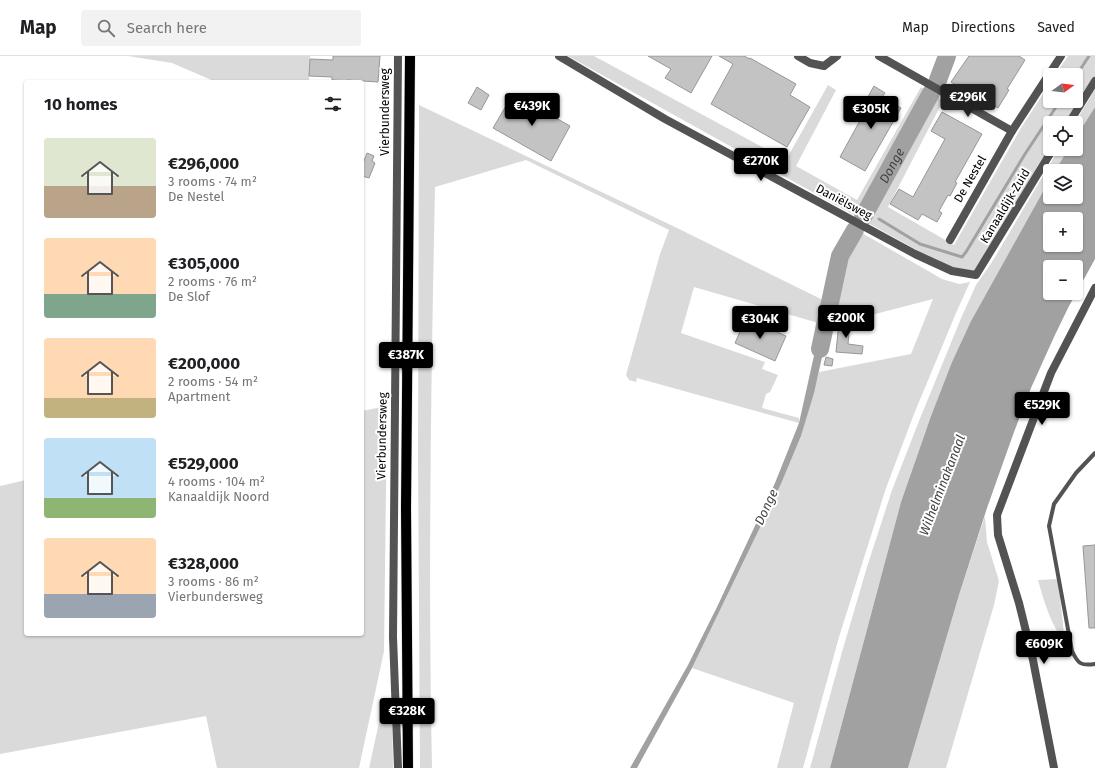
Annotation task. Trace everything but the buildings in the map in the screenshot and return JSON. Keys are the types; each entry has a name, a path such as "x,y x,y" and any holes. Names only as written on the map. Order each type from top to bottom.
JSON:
{"main road":[{"name":"Vierbundersweg","path":"408,768 406,508 410,56"}],"street":[{"name":"Vierbundersweg","path":"398,56 393,637 398,768"},
{"name":"Daniëlsweg","path":"559,56 665,119 915,254 952,271 976,275"},
{"path":"798,56 810,63 824,66 837,56"},
{"path":"879,56 1012,131"},
{"name":"De Nestel","path":"950,240 1012,131 1061,56"},
{"path":"1073,116 1095,81"},
{"path":"398,103 409,103"},
{"name":"Kanaaldijk-Zuid","path":"976,275 1049,156"},
{"path":"398,193 408,193"},
{"path":"1054,768 1030,646 1019,602 998,535 997,514 1051,373 1095,288"},
{"path":"396,374 407,374"},
{"path":"394,508 406,508"},
{"path":"393,637 406,637"},
{"path":"395,696 407,696"}],"lane":[{"path":"1095,453 1076,473 1054,504 1049,526 1072,651 1076,661 1082,664 1095,664"}],"shaded area":[{"path":"128,56 310,56 309,80 211,80 172,63"},
{"path":"568,56 594,56 786,160 828,85 836,90 796,166 857,200 921,87 943,101 888,207 954,245 1021,128 1043,94 1043,108 1076,108 1071,116 1043,116 1043,156 1046,156 975,272 951,269"},
{"path":"1068,56 1095,56 1095,78 1083,97 1083,68 1060,68"},
{"path":"1095,89 1095,107 1083,126 1083,116 1079,116"},
{"path":"419,105 673,226 831,304 843,251 855,229 942,279 959,284 970,282 914,414 886,488 839,637 803,768 777,768 794,703 692,668 781,484 801,436 819,372 911,354 933,299 829,326 694,287 681,333 765,362 762,369 778,375 770,392 766,394 762,408 799,418 799,423 637,378 636,382 629,380 626,375 660,254 669,230 526,160 435,187 430,478 432,768 420,768 418,454"},
{"path":"1055,156 1064,156 1059,164 1050,164"},
{"path":"1043,176 1043,192 971,321 952,362 931,416 901,502 830,768 810,768 867,567 892,490 962,316 976,285 992,262"},
{"path":"387,406 384,651 359,768 217,768 206,716 0,754 0,486 24,480 24,636 364,636 364,411"},
{"path":"985,516 987,542 999,581 994,605 946,768 908,768 959,595"},
{"path":"1058,579 1065,643 1052,621 1038,580"},
{"path":"390,707 392,711 393,768 369,768 382,709"}],"water":[{"name":"Wilhelminakanaal","path":"1095,107 1095,259 1083,281 1083,260 1043,260 1043,300 1072,300 1031,388 987,508 959,595 908,768 830,768 901,502 931,416 952,362 971,321 1043,192 1043,204 1083,204 1083,164 1059,164 1064,156 1083,156 1083,126"},
{"path":"821,324 829,326 814,393 801,436 781,484 692,668 637,768 630,768 688,665 775,483 799,423"}],"waterway":[{"name":"Donge","path":"938,80 947,56"},
{"path":"1081,68 1089,56"},
{"name":"Donge","path":"863,217 931,93"},
{"path":"879,219 920,244 962,257 1025,154 1055,108"},
{"name":"Donge","path":"820,349 840,256 855,230"}]}
